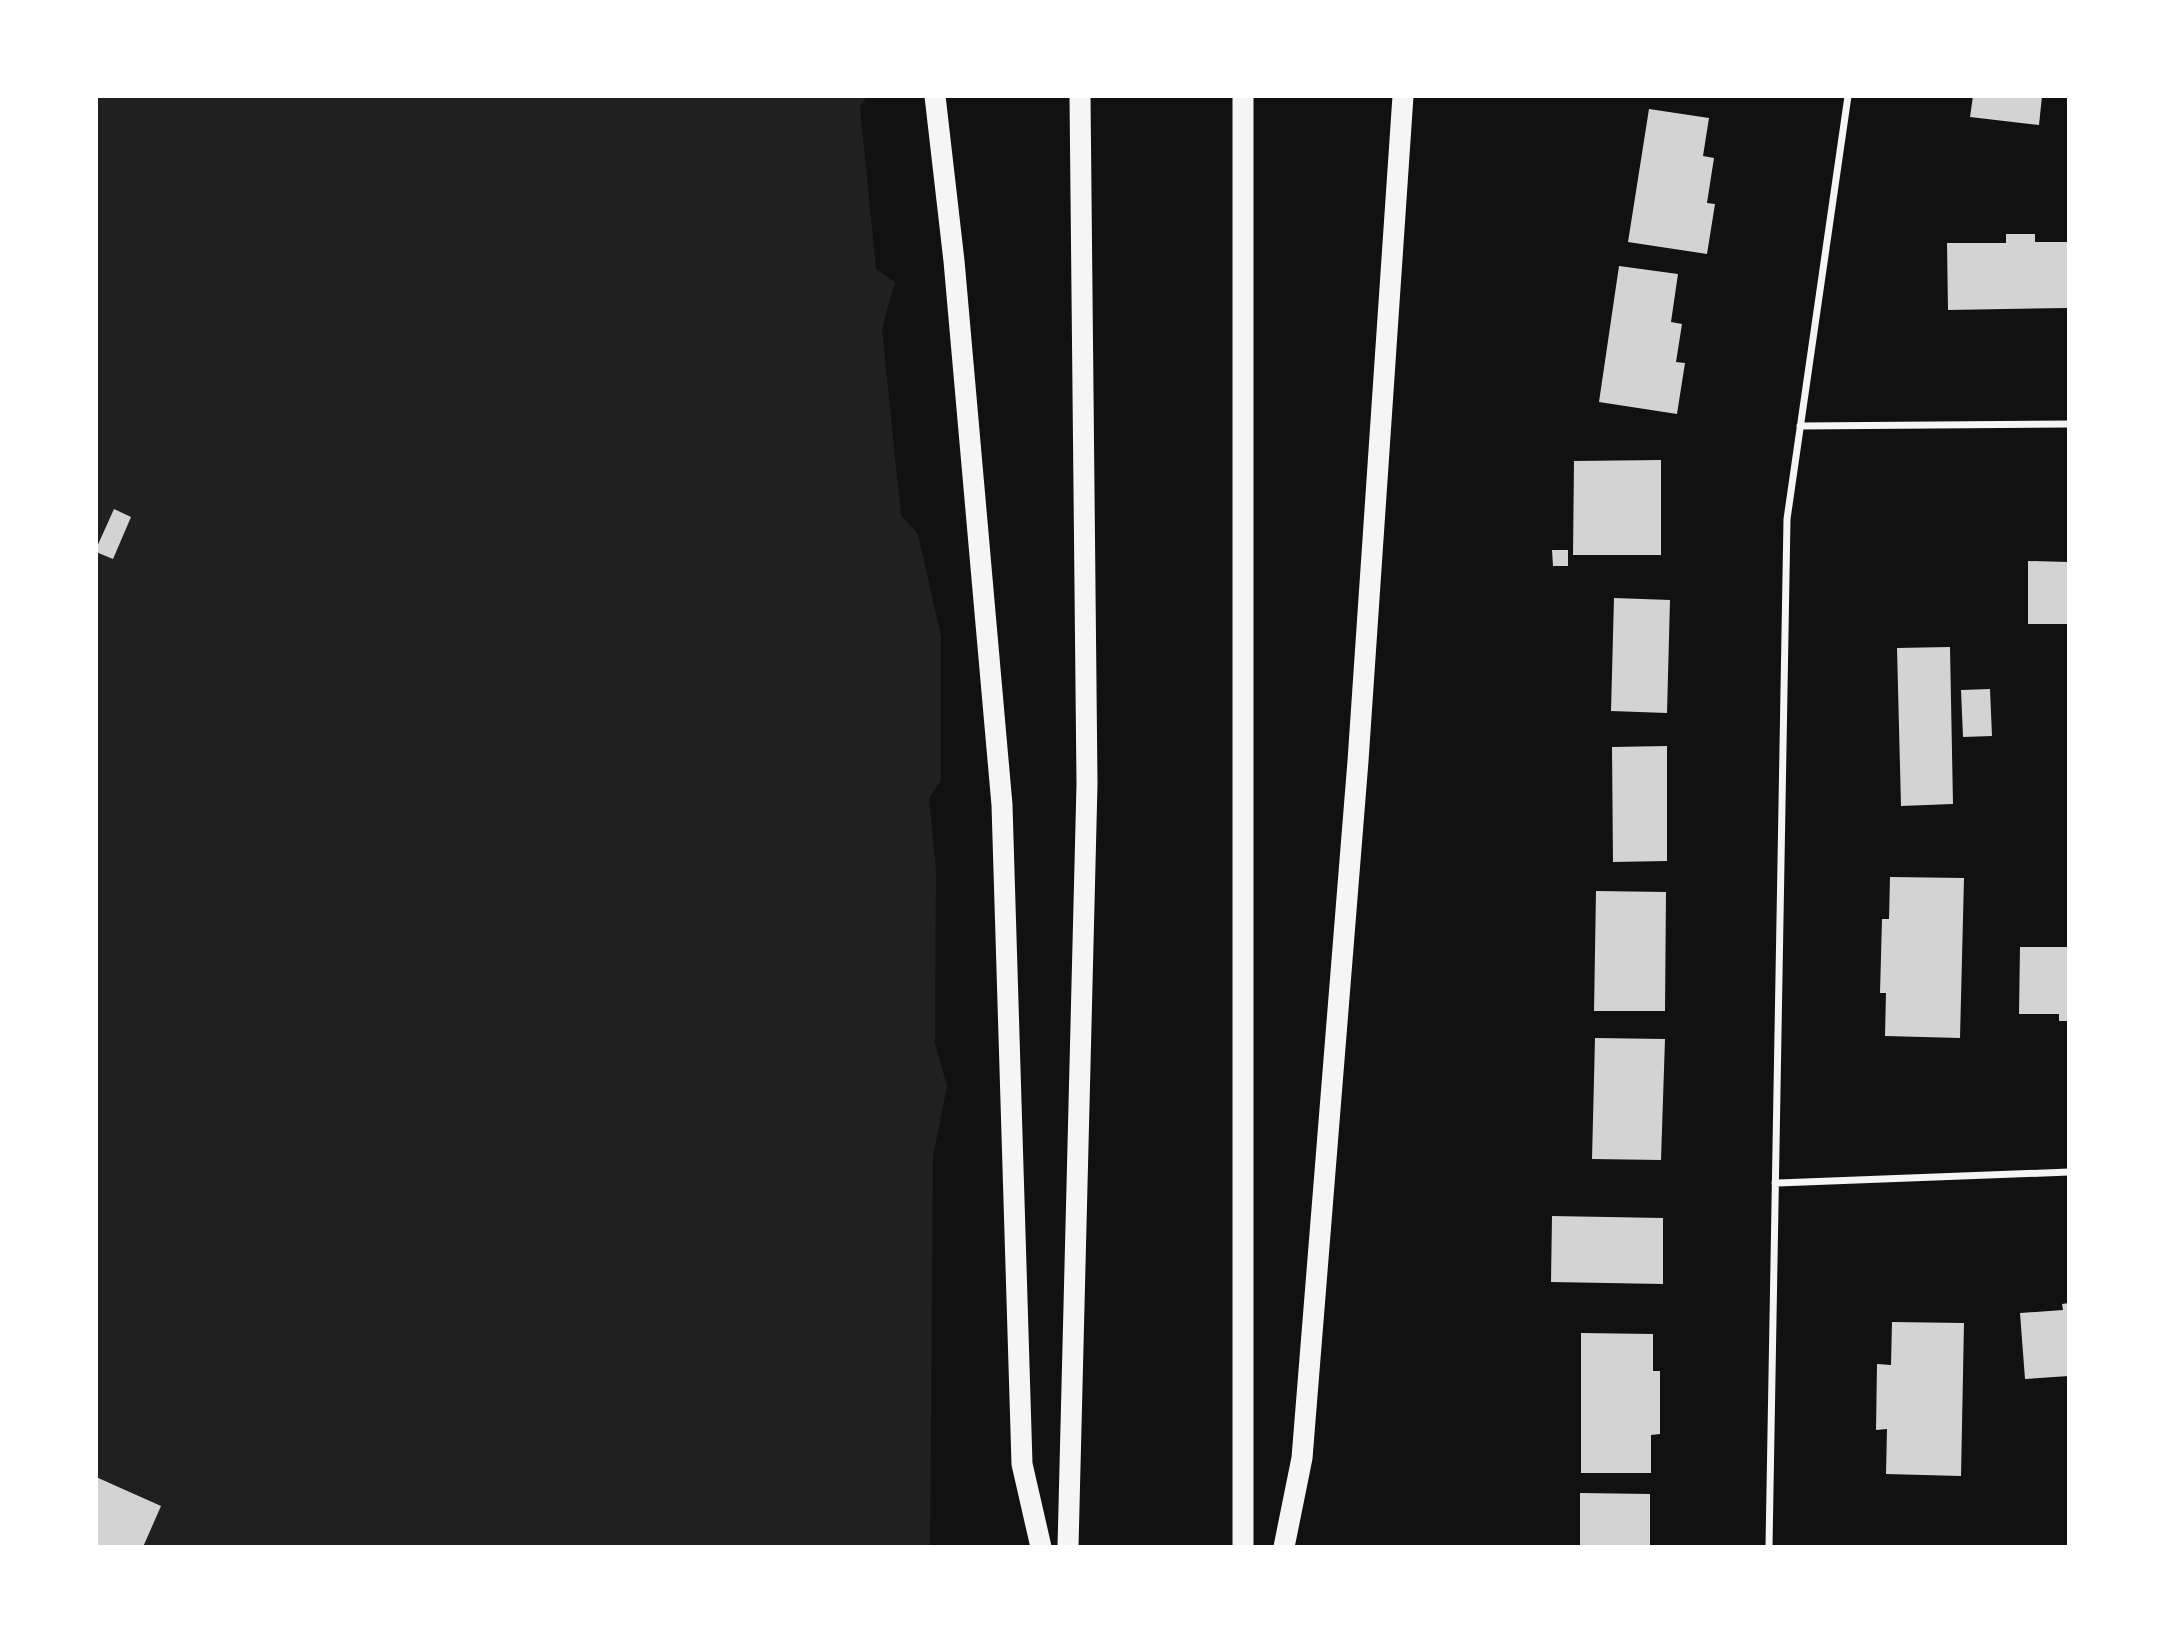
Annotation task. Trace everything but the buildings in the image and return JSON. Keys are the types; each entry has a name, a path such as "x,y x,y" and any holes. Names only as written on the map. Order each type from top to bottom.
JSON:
{"highway":[{"path":"935,96 954,261 1002,805 1022,1464 1041,1547"},
{"path":"1068,1547 1087,784 1080,96"},
{"path":"1243,96 1243,1547"},
{"path":"1284,1547 1304,1444 1359,748 1404,96"}],"street":[{"path":"1769,1547 1787,519 1848,96"},
{"path":"1800,426 2069,424"},
{"path":"1775,1183 2069,1172"}],"shaded area":[{"path":"96,96 867,96 860,107 876,269 895,282 882,329 901,515 918,534 941,636 941,780 929,798 936,870 935,1043 947,1086 933,1156 930,1547 96,1547"}]}
